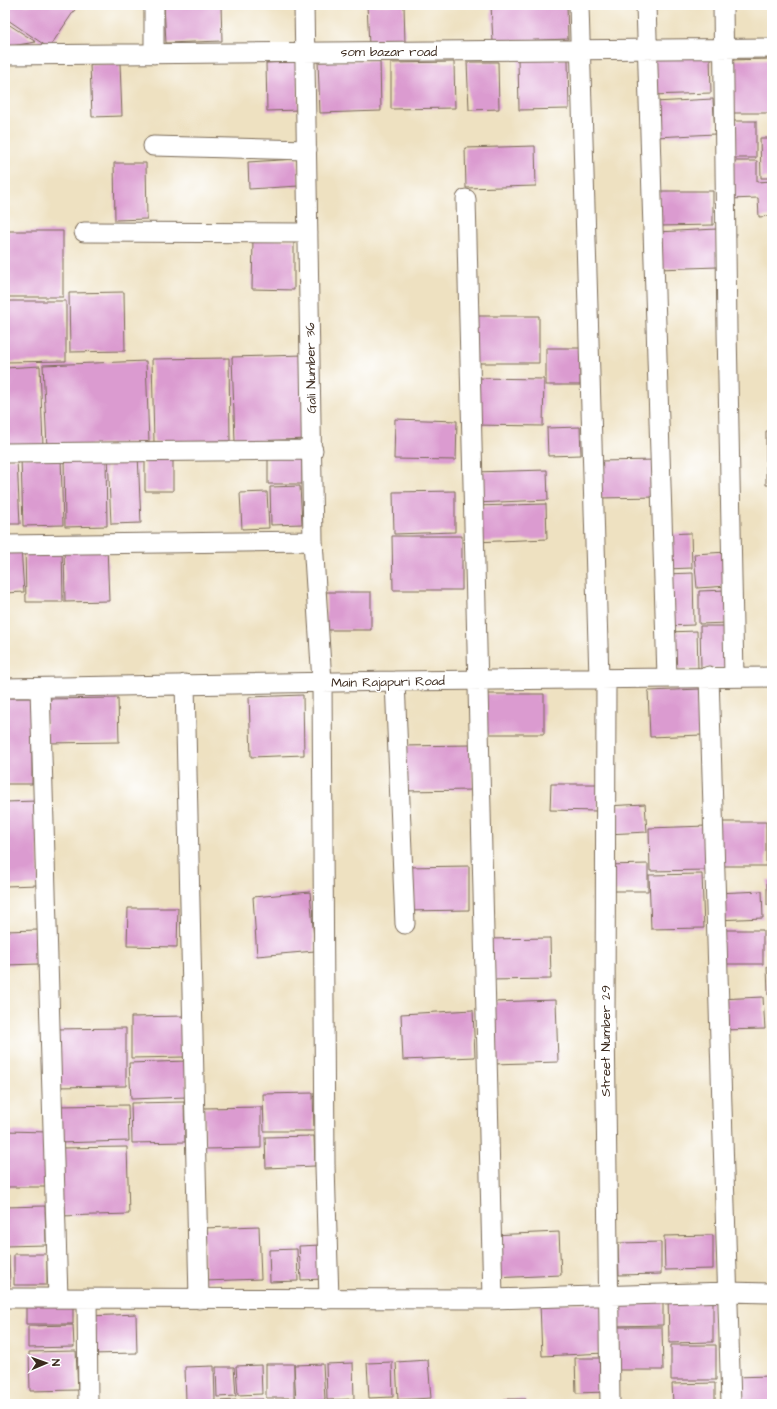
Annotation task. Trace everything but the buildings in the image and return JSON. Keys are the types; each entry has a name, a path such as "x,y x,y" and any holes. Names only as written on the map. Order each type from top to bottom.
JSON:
{"street":[{"path":"154,5 154,54"},
{"name":"Gali Number 36","path":"304,5 313,450 313,541 322,682 325,1158 329,1299"},
{"name":"Street Number 29","path":"579,5 603,678 605,1021 610,1404"},
{"path":"646,5 667,677"},
{"path":"723,5 727,330 734,676"},
{"name":"som bazar road","path":"5,55 772,48"},
{"path":"154,146 307,150"},
{"path":"466,199 493,1300"},
{"path":"84,232 308,233"},
{"path":"5,453 313,450"},
{"path":"5,545 313,541"},
{"path":"709,676 728,1292 730,1404"},
{"name":"Main Rajapuri Road","path":"5,688 709,676 772,677"},
{"path":"395,681 405,924"},
{"path":"184,684 199,1299"},
{"path":"40,688 58,1298"},
{"path":"5,1298 493,1300 608,1295 728,1292 772,1293"},
{"path":"87,1298 88,1404"}]}
